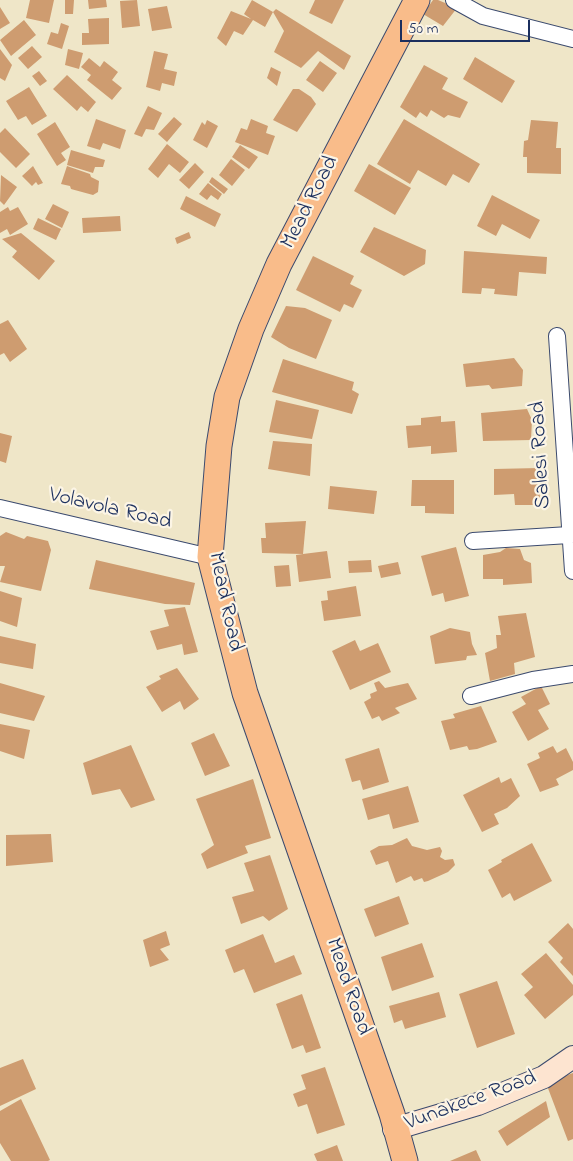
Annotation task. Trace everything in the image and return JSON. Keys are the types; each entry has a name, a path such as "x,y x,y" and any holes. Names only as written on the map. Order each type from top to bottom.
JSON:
{"main road":[{"name":"Mead Road","path":"406,1161 394,1129 392,1114 245,693 210,557 219,446 227,397 251,329 279,264 417,0"},
{"name":"Vunakece Road","path":"394,1129 478,1104 544,1077 573,1057"}],"street":[{"path":"454,0 483,16 573,39"},
{"name":"Salesi Road","path":"558,336 572,562"},
{"name":"Volavola Road","path":"0,508 210,557"},
{"path":"473,541 569,535"},
{"path":"471,696 533,680 573,674"}],"building":[{"path":"30,0 54,0 49,23 26,18"},
{"path":"65,0 74,0 73,14 65,14"},
{"path":"88,0 106,0 107,7 89,9"},
{"path":"137,0 140,26 122,28 120,1"},
{"path":"252,0 273,12 265,27 253,20 243,35 234,31 226,46 217,38 231,11 251,19 244,14"},
{"path":"315,0 344,0 332,24 309,13"},
{"path":"433,0 438,0 457,8 443,26 423,14"},
{"path":"167,6 172,28 152,31 148,9"},
{"path":"0,7 10,23 0,29"},
{"path":"276,9 351,56 344,70 318,51 301,68 274,52 284,31 273,12"},
{"path":"109,18 109,44 82,45 82,33 89,33 88,19"},
{"path":"24,20 36,35 11,56 0,40"},
{"path":"61,23 69,26 62,49 47,44 51,32 58,34"},
{"path":"32,46 42,57 28,69 18,58"},
{"path":"0,49 12,65 5,81 0,78"},
{"path":"68,49 83,53 79,69 65,65"},
{"path":"154,51 168,54 164,69 177,72 174,86 162,83 160,91 146,87"},
{"path":"475,57 515,81 502,103 463,79"},
{"path":"89,58 100,67 104,61 118,72 112,80 122,88 112,100 87,80 91,75 81,67"},
{"path":"320,61 337,73 323,92 306,80"},
{"path":"424,65 448,78 442,89 468,102 460,118 448,115 444,118 431,110 427,117 420,112 416,118 400,107"},
{"path":"271,67 281,72 277,86 267,78"},
{"path":"39,71 47,81 40,86 32,76"},
{"path":"67,75 96,102 88,112 81,106 77,111 53,89"},
{"path":"29,87 47,116 32,125 26,116 18,120 6,101"},
{"path":"293,89 299,89 311,97 316,104 297,132 273,120"},
{"path":"148,106 162,113 154,130 146,129 142,137 134,134"},
{"path":"174,117 182,124 167,142 158,134"},
{"path":"96,119 126,130 120,149 103,143 100,150 87,146"},
{"path":"251,119 268,126 266,133 275,136 268,155 235,142 241,128 247,130"},
{"path":"404,119 480,164 469,183 453,174 446,186 418,170 410,184 377,164"},
{"path":"207,120 218,126 207,148 193,140 202,122 205,125"},
{"path":"531,120 558,122 556,148 561,148 561,174 527,173 527,157 523,157 524,141 528,140"},
{"path":"55,122 70,147 61,153 66,160 57,166 37,134"},
{"path":"5,128 30,154 16,168 0,152 0,133"},
{"path":"167,144 189,162 180,173 169,164 158,178 148,169"},
{"path":"240,145 258,157 249,169 232,157"},
{"path":"71,150 105,160 103,167 95,167 93,173 67,165"},
{"path":"231,159 245,170 232,186 219,175"},
{"path":"195,163 204,172 189,189 179,180"},
{"path":"369,164 411,188 395,215 354,191"},
{"path":"33,166 43,183 38,185 36,182 32,186 22,176"},
{"path":"67,166 90,174 91,177 99,181 98,192 93,195 61,184"},
{"path":"1,175 17,187 4,205 0,201"},
{"path":"212,177 228,189 224,194 209,182"},
{"path":"208,183 222,194 218,200 211,195 207,200 199,194"},
{"path":"492,195 540,220 530,239 502,224 496,236 477,226"},
{"path":"186,196 221,214 215,227 180,209"},
{"path":"53,204 69,212 62,228 45,219"},
{"path":"8,207 10,211 18,207 28,224 10,235 7,229 0,233 0,212"},
{"path":"120,216 121,231 83,233 82,218"},
{"path":"38,218 61,229 56,240 33,229"},
{"path":"374,227 426,250 425,264 404,276 360,252"},
{"path":"189,232 191,238 177,244 175,238"},
{"path":"21,233 55,261 39,280 12,257 17,251 2,239"},
{"path":"464,251 547,257 546,274 519,272 517,296 494,294 495,289 482,288 481,294 462,293"},
{"path":"313,256 354,276 350,284 362,290 353,308 344,304 340,312 296,290"},
{"path":"286,306 305,308 332,320 316,359 289,348 271,337"},
{"path":"8,320 27,349 10,362 4,353 0,355 0,324"},
{"path":"514,358 523,370 522,386 492,389 489,385 466,387 463,364"},
{"path":"283,359 354,382 352,390 359,394 352,414 272,392"},
{"path":"276,400 319,410 312,439 269,432"},
{"path":"527,409 532,420 531,440 483,441 481,413"},
{"path":"441,416 441,422 455,421 457,452 431,454 431,446 408,448 406,426 421,425 421,418"},
{"path":"0,433 12,436 6,463 0,461"},
{"path":"273,441 312,444 310,476 268,469"},
{"path":"539,468 540,505 515,505 514,494 494,495 494,469"},
{"path":"412,480 454,480 454,514 425,513 425,506 411,506"},
{"path":"330,486 377,491 374,514 328,509"},
{"path":"306,521 303,554 262,553 261,538 266,538 265,523"},
{"path":"6,532 24,539 27,536 48,541 51,550 41,591 0,582 5,566 0,566 0,536"},
{"path":"456,547 469,596 445,602 443,593 432,596 421,556"},
{"path":"506,548 520,549 524,560 531,563 532,583 503,585 503,579 483,579 483,555 500,552"},
{"path":"327,551 331,578 299,582 296,555"},
{"path":"96,560 195,583 190,605 165,604 89,589"},
{"path":"371,560 372,572 349,573 348,561"},
{"path":"398,562 401,574 381,578 378,566"},
{"path":"289,565 291,586 276,587 274,566"},
{"path":"356,586 361,616 324,621 321,601 328,600 327,591"},
{"path":"0,591 22,598 17,627 0,621"},
{"path":"185,607 198,652 184,655 182,644 157,650 150,631 169,626 164,610"},
{"path":"526,613 535,657 514,663 515,674 490,681 485,653 497,648 496,635 501,635 498,616"},
{"path":"450,628 470,632 472,644 477,655 467,656 466,660 435,664 430,636"},
{"path":"0,636 36,644 33,669 0,663"},
{"path":"355,640 360,651 378,643 391,672 350,690 332,651"},
{"path":"177,668 199,699 184,710 180,701 162,712 146,687 161,679 159,676"},
{"path":"379,681 385,688 408,683 417,699 395,708 400,713 382,721 379,716 372,719 364,702 371,698 370,694 377,691 374,683"},
{"path":"0,683 45,696 34,721 0,713"},
{"path":"541,686 550,704 538,710 549,729 528,741 512,712 526,704 521,697"},
{"path":"481,706 497,742 477,749 469,750 467,746 450,750 441,721 455,718 453,714"},
{"path":"0,724 30,730 24,759 0,751"},
{"path":"214,733 230,766 205,776 191,743"},
{"path":"131,745 155,800 131,808 120,789 92,795 83,763"},
{"path":"553,746 557,753 566,748 573,762 573,770 556,779 559,785 540,792 527,764 540,758 538,753"},
{"path":"379,748 389,782 363,790 360,780 352,782 345,759"},
{"path":"499,777 501,783 511,778 520,796 507,808 494,814 499,824 482,832 463,795"},
{"path":"253,779 271,838 245,846 248,853 207,869 201,854 214,845 196,799"},
{"path":"408,786 419,822 393,829 389,814 368,820 362,799"},
{"path":"51,834 53,862 6,866 6,835"},
{"path":"407,838 412,846 427,850 440,847 442,851 440,857 445,860 453,859 455,865 448,872 428,881 424,882 422,878 414,881 411,876 396,883 388,861 376,865 370,851 379,846 392,845"},
{"path":"532,843 552,881 514,901 510,893 502,898 488,870 502,862 501,860"},
{"path":"270,855 288,909 269,921 263,916 241,924 232,897 254,891 244,863"},
{"path":"399,896 409,924 375,937 364,909"},
{"path":"568,923 573,929 573,976 560,962 563,958 548,942"},
{"path":"166,931 170,945 160,949 169,960 150,967 143,940"},
{"path":"263,934 275,963 294,955 302,974 254,993 244,969 234,973 225,950"},
{"path":"422,943 434,977 392,991 381,957"},
{"path":"546,953 573,985 573,995 545,1019 524,995 533,987 521,974"},
{"path":"497,981 515,1034 477,1048 459,994"},
{"path":"439,992 446,1017 405,1029 402,1020 394,1023 389,1006"},
{"path":"302,994 321,1048 306,1053 303,1045 292,1049 276,1004"},
{"path":"23,1059 36,1089 0,1106 0,1068"},
{"path":"325,1067 345,1125 317,1134 307,1104 298,1107 293,1094 306,1089 301,1075"},
{"path":"573,1073 573,1139 568,1141 546,1083"},
{"path":"21,1099 50,1160 48,1161 11,1161 0,1143 0,1111"},
{"path":"546,1101 550,1117 507,1146 498,1131"},
{"path":"337,1145 343,1161 317,1161 314,1154"},
{"path":"476,1150 481,1161 450,1161"}]}
